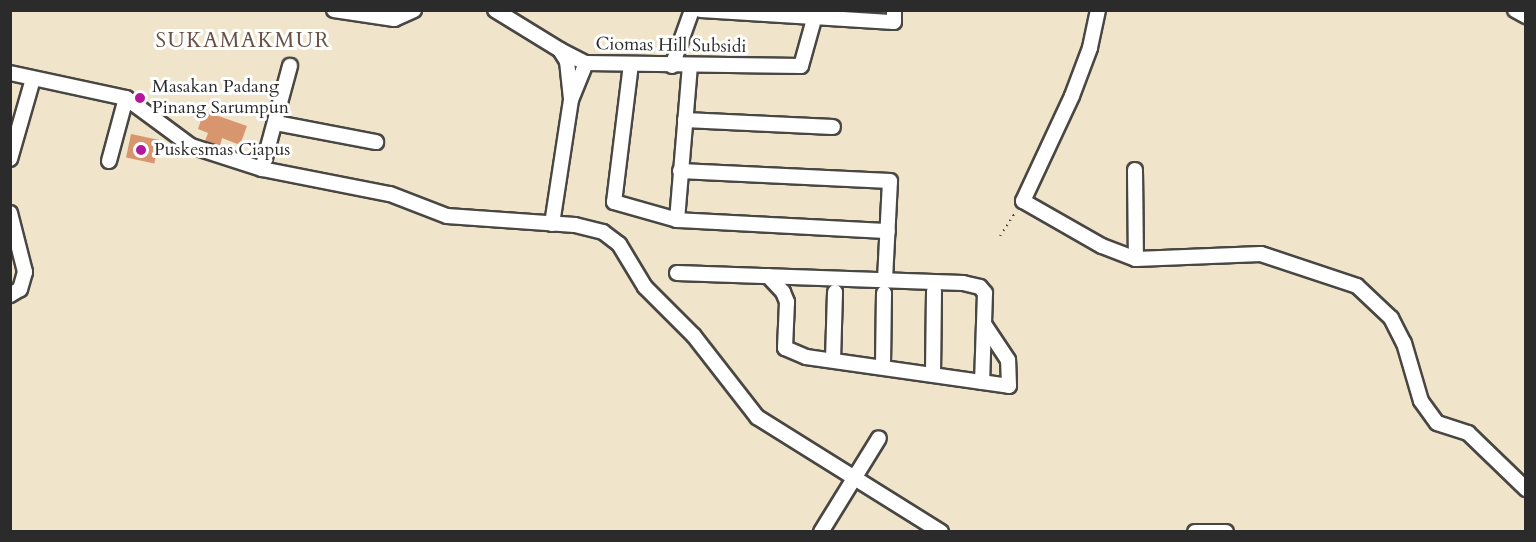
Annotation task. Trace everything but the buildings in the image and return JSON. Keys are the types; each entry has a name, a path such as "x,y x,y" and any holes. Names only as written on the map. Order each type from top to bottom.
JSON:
{"street":[{"path":"334,10 394,19 414,10"},
{"path":"495,10 560,50 586,63"},
{"path":"672,66 692,10"},
{"path":"701,10 797,14 814,19 846,16 894,22 894,10"},
{"path":"1098,10 1090,48 1072,96 1023,201 1102,246 1137,259 1261,254 1357,286 1391,318 1404,343 1421,401 1437,423 1468,433 1526,489"},
{"path":"1515,10 1526,16"},
{"name":"Ciomas Hill Subsidi","path":"552,224 571,100 586,63 801,66 814,19"},
{"path":"560,50 567,61 571,100"},
{"path":"631,64 614,202 677,220 888,231"},
{"path":"262,169 291,66"},
{"path":"677,220 690,66"},
{"path":"10,73 126,98 200,151 262,169 390,194 447,216 595,229 620,244 645,287 694,336 757,417 855,477 897,507 941,531"},
{"path":"10,159 33,79"},
{"path":"109,161 126,98"},
{"path":"685,120 832,127"},
{"path":"276,123 376,142"},
{"path":"1135,170 1137,259"},
{"path":"681,171 890,181 883,365"},
{"path":"10,295 20,289 25,272 12,219"},
{"path":"677,273 768,276 885,287 980,287 985,293 981,382"},
{"path":"768,276 783,291 787,302 785,348 806,357 883,365 1009,386 1008,360 984,324"},
{"path":"933,374 934,291"},
{"path":"833,360 835,292"},
{"path":"821,531 879,438"},
{"path":"1195,531 1226,531"}],"path":[{"path":"1000,236 1023,201"}],"place":[{"name":"Masakan Padang Pinang Sarumpun","path":"140,98"},
{"name":"Puskesmas Ciapus","path":"141,150"}],"district":[{"name":"SUKAMAKMUR","path":"243,41"}]}
